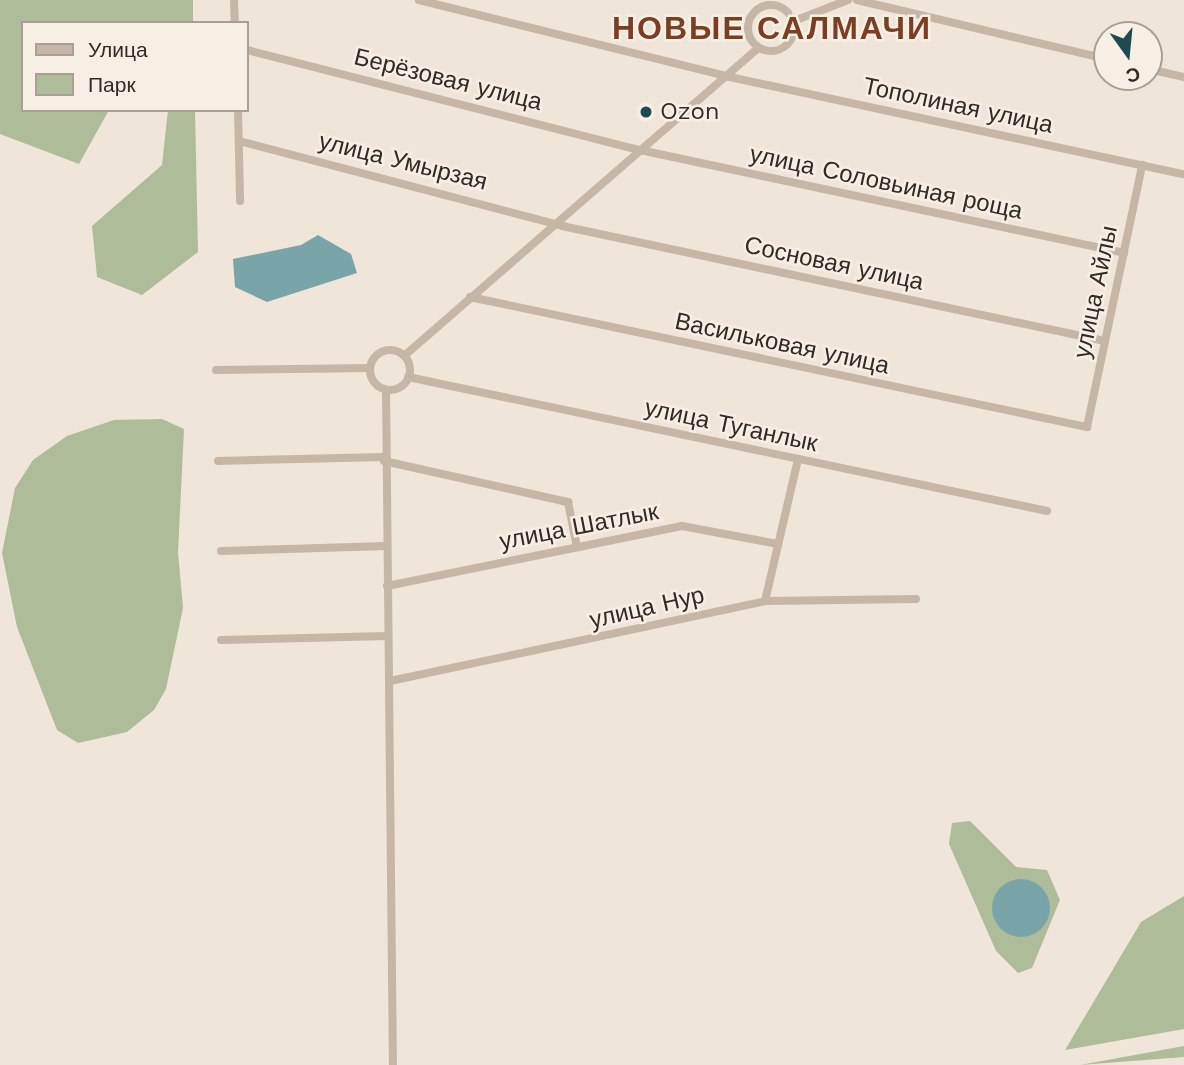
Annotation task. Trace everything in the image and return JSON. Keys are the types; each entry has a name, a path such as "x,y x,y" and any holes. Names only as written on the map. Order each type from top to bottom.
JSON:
{"street":[{"path":"234,0 235,21"},
{"name":"Тополиная улица","path":"419,0 725,76 1184,174"},
{"path":"794,21 848,0"},
{"path":"857,0 1093,56"},
{"path":"758,48 748,31 760,4 781,7 794,21"},
{"path":"404,356 758,48 786,47 794,21"},
{"name":"Берёзовая улица","path":"248,50 640,150"},
{"path":"1163,72 1184,77"},
{"path":"238,112 240,201"},
{"name":"улица Умырзая","path":"239,141 556,222"},
{"name":"улица Соловьиная роща","path":"640,150 1124,253"},
{"name":"улица Айлы","path":"1087,427 1142,165"},
{"name":"Сосновая улица","path":"556,222 1105,341"},
{"name":"Васильковая улица","path":"470,298 1087,427"},
{"path":"370,368 383,351 404,356"},
{"path":"386,390 408,377 404,356"},
{"path":"216,370 370,368"},
{"path":"370,368 374,382 386,390"},
{"name":"улица Туганлык","path":"408,377 1047,511"},
{"path":"386,390 384,459 390,681 393,1065"},
{"path":"218,461 384,459 568,502 577,547"},
{"path":"765,601 798,459"},
{"name":"улица Шатлык","path":"387,586 682,526 778,544"},
{"path":"222,551 386,546"},
{"name":"улица Нур","path":"390,681 765,601 916,598"},
{"path":"221,640 388,636"}],"green space":[{"path":"0,0 193,0 193,21 21,21 21,112 108,112 79,164 0,134"},
{"path":"168,112 195,112 198,252 142,295 97,277 92,226 162,165"},
{"path":"162,419 184,429 178,552 183,608 166,689 154,710 127,732 78,743 57,730 17,627 2,553 15,488 33,460 67,436 114,420"},
{"path":"970,821 1016,867 1047,870 1060,900 1032,968 1018,973 996,951 949,844 952,823"},
{"path":"1184,896 1184,1029 1065,1050 1141,922"},
{"path":"1184,1046 1184,1057 1080,1065"}],"water":[{"path":"318,235 351,254 357,273 267,302 235,287 233,259 301,245"},
{"path":"1021,879 1037,884 1045,892 1050,908 1045,924 1037,932 1021,937 1005,932 997,924 992,908 997,892 1005,884"}],"place":[{"name":"Ozon","path":"646,112"}],"district":[{"name":"НОВЫЕ САЛМАЧИ","path":"772,28"}]}
